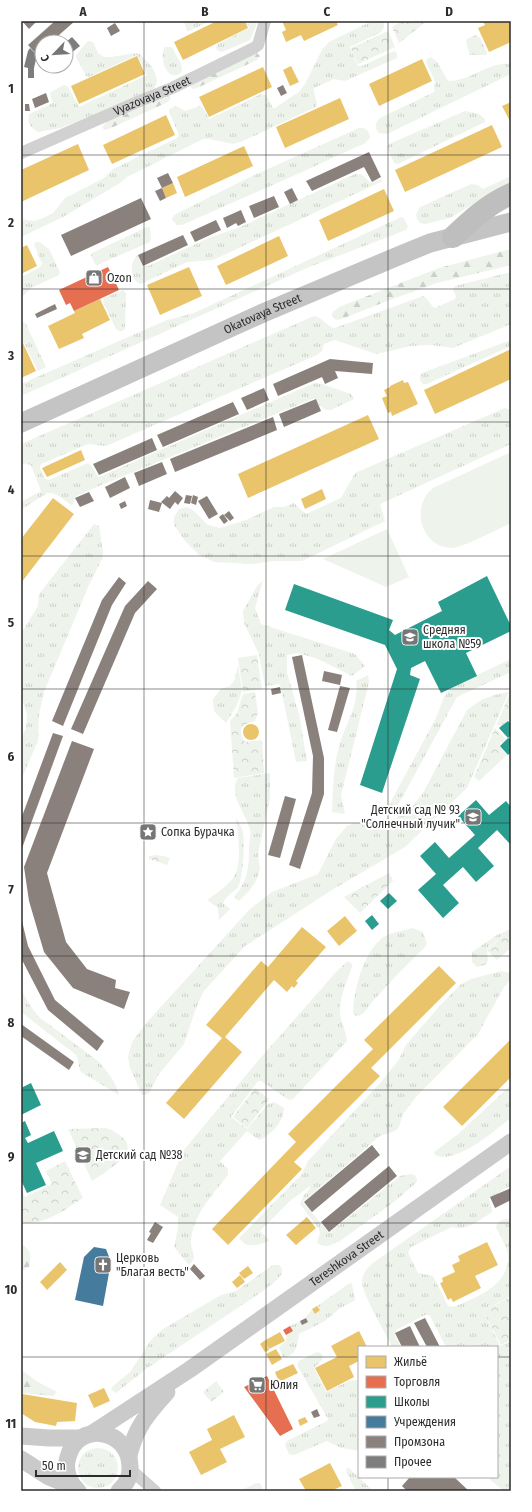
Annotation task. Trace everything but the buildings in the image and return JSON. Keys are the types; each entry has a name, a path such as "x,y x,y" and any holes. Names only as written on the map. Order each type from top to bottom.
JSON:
{"highway":[{"path":"453,237 482,210 511,194"}],"main road":[{"name":"Okatovaya Street","path":"21,423 310,293 415,249 453,237 511,222"},
{"name":"Tereshkova Street","path":"86,1436 182,1375 511,1142"},
{"name":"Tereshkova Street","path":"120,1491 126,1484 130,1473 132,1442 145,1416 182,1375"},
{"path":"21,1436 49,1438 86,1436 100,1433 111,1436 122,1443 130,1473"},
{"path":"76,1489 69,1478 67,1461 73,1446 86,1436"},
{"path":"21,1459 49,1476 76,1489"}],"street":[{"name":"Vyazovaya Street","path":"21,153 172,88 254,48 260,41 265,21"},
{"path":"130,1473 155,1491"}],"green space":[{"path":"184,21 210,21 187,31"},
{"path":"246,21 258,21 250,40 222,52 217,50 216,47 218,44 249,28"},
{"path":"372,21 384,21 384,27 381,32 350,47 358,66 362,66 394,51 397,53 397,58 345,81 334,79 314,88 316,107 243,141 233,144 203,139 127,177 120,183 63,217 21,237 21,219 34,221 53,213 65,198 104,178 113,169 177,138 179,135 169,109 176,106 185,111 200,106 203,108 209,119 261,94 266,95 273,108 275,108 300,91 322,50 329,42"},
{"path":"402,21 427,21 399,43 392,27"},
{"path":"388,31 395,47 358,64 351,48"},
{"path":"476,35 480,38 487,53 486,55 470,55 469,53 466,42 467,39"},
{"path":"88,41 93,42 98,53 104,57 134,53 140,54 152,67 155,73 157,81 154,89 82,120 60,128 38,132 33,128 28,120 29,114 53,103 50,95 51,92 64,85 68,87 79,107 147,75 137,55 89,77 86,76 76,55"},
{"path":"165,47 171,47 180,61 182,70 179,74 170,74 164,66 163,51"},
{"path":"257,53 260,56 257,60 192,89 191,87 193,83"},
{"path":"431,57 437,62 449,81 465,78 487,68 502,64 511,64 511,74 387,134 379,133 376,129 376,125 380,118 434,92 435,81 426,62 427,59"},
{"path":"168,96 171,98 168,102 109,129 104,130 102,127 108,121"},
{"path":"465,111 479,114 485,119 485,122 398,164 394,163 387,147 389,144"},
{"path":"359,128 367,130 369,133 370,138 365,143 182,225 177,225 172,220 173,216 176,214 248,178"},
{"path":"355,174 361,174 371,183 381,179 383,181 213,260 187,262 141,284 137,282 133,276 132,266 138,255 143,267 148,266 211,237 238,228"},
{"path":"511,176 511,183 450,218 425,224 420,223 417,219 416,214 420,207 471,184 478,185 483,189"},
{"path":"401,217 404,218 408,227 406,230 307,268 21,396 21,384 167,320 194,313"},
{"path":"147,227 150,228 150,242 97,265 95,264 91,255 92,253"},
{"path":"39,242 49,249 60,272 59,275 31,288 21,298 21,277 39,268 42,264 34,244"},
{"path":"511,249 511,265 437,283 339,320 334,319 332,316 332,313 339,307 439,268"},
{"path":"511,272 511,324 453,348 431,345 411,346 376,354 335,340 324,344 322,351 317,355 106,446 88,444 41,464 40,468 45,479 49,480 88,463 99,477 314,383 322,384 351,394 354,399 331,410 326,410 319,405 315,398 94,488 75,497 73,504 71,505 59,496 52,493 47,493 21,510 21,502 41,491 31,465 21,463 21,444 314,316 320,318 329,326 335,328 423,296 435,308 455,299 456,296 453,290 455,286"},
{"path":"123,290 126,293 125,329 123,331 118,331 103,302 104,298"},
{"path":"21,321 26,324 46,367 38,371 21,339"},
{"path":"511,340 511,346 427,384 423,384 420,381 420,375 422,373"},
{"path":"505,408 511,410 511,444 380,504 385,521 302,561 273,561 252,564 214,562 199,555 185,541 174,525 174,517 179,509 187,507 194,511 208,525 220,528 246,520 274,507 284,507 294,503 306,514 341,498 355,473"},
{"path":"511,452 511,523 471,542 456,547 451,548 441,546 432,541 422,524 421,515 422,505 426,496 433,488"},
{"path":"94,524 99,526 103,552 102,559 89,585 44,692 39,715 38,741 21,780 21,739 26,728 27,715 21,696 21,630 24,629 38,606 39,594"},
{"path":"387,529 409,577 386,587 323,559"},
{"path":"263,580 255,608 261,624 355,654 365,666 352,676 318,659 298,653 287,655 287,673 299,714 307,761 296,762 280,684 265,686 259,654 244,623 243,611 257,586"},
{"path":"257,655 262,689 243,692 238,658"},
{"path":"511,659 511,672 457,697 397,807 389,810 388,807 436,718 444,697 450,689"},
{"path":"238,665 242,691 236,707 226,723 214,711 213,699 221,689 230,686 235,679"},
{"path":"368,675 369,682 341,795 345,814 332,812 336,760 340,743 352,713 357,689 356,681"},
{"path":"255,692 258,713 255,721 246,724 242,728 241,734 245,742 262,740 264,773 234,778 230,721 237,713 243,694"},
{"path":"509,692 467,788 405,847 332,890 245,946 203,992 184,1044 159,1074 149,1093 142,1095 130,1068 128,1057 132,1042 147,1022 249,910 272,892 318,874 336,839 347,826 354,823 384,824 395,819 412,807 423,793 467,710 487,698 497,694"},
{"path":"509,695 511,696 511,723 508,720 500,727 497,724"},
{"path":"495,728 506,739 499,745 507,755 479,781 474,777"},
{"path":"270,773 270,798 258,853 260,869 256,881 239,901 234,898 247,874 250,830 236,797 235,784 238,778"},
{"path":"236,819 241,827 244,838 244,852 240,883 223,903 230,909 219,920 218,908 207,900 230,882 237,870 239,848"},
{"path":"156,855 170,858 167,865 149,859 149,856"},
{"path":"389,873 393,881 360,913 344,897"},
{"path":"412,928 423,932 427,944 365,1011 361,1015 356,1016 353,1013 355,993 365,962 375,945 385,936"},
{"path":"511,929 511,942 504,935 487,949 488,961 485,965 477,967 472,962 472,952 497,935"},
{"path":"504,935 511,943 511,948 497,960 487,950"},
{"path":"348,961 352,964 352,967 340,1007 340,1013 347,1041 293,1099 289,1100 261,1081 258,1081 231,1117 247,1129 268,1104 274,1102 284,1108 282,1118 268,1135 259,1140 247,1131 220,1161 228,1169 228,1175 204,1206 199,1215 192,1233 191,1243 194,1258 191,1263 188,1264 174,1247 178,1228 178,1217 160,1205 183,1151 257,1062 337,971"},
{"path":"501,971 511,973 511,979 504,987 478,1034 416,1097 403,1114 399,1127 395,1131 380,1136 303,1202 329,1233 400,1176 410,1174 415,1175 417,1180 416,1183 394,1202 340,1241 326,1246 323,1246 317,1242 320,1233 319,1229 300,1204 310,1186 291,1200 260,1231 269,1241 253,1245 245,1244 239,1238 302,1174 308,1161 381,1082 398,1061 406,1045 436,1010 460,985 471,979"},
{"path":"21,989 29,1004 39,1017 98,1061 114,1081 119,1095 81,1072 76,1055 21,1012"},
{"path":"511,1085 511,1118 485,1138 464,1151 444,1157 435,1155 434,1152 457,1135"},
{"path":"255,1088 269,1099 247,1128 233,1117"},
{"path":"106,1128 120,1135 126,1142 128,1149 118,1162 92,1181 68,1129"},
{"path":"65,1161 83,1198 54,1216 38,1222 21,1222 21,1189 25,1197 52,1184 46,1171"},
{"path":"511,1166 511,1186 489,1198 492,1211 491,1213 467,1227 452,1227 411,1247 408,1253 418,1273 433,1276 448,1306 454,1307 490,1289 503,1275 507,1266 508,1252 496,1227 502,1220 511,1219 511,1296 483,1311 500,1346 511,1341 511,1491 504,1491 488,1478 498,1478 498,1346 445,1346 430,1316 427,1314 396,1330 395,1335 400,1346 392,1346 365,1294 363,1287 363,1276 373,1263"},
{"path":"21,1245 29,1251 30,1256 29,1267 21,1271"},
{"path":"273,1265 279,1265 282,1268 282,1272 281,1276 270,1286 146,1369 116,1393 111,1390 113,1386 130,1372 151,1340 163,1329 221,1295 236,1291"},
{"path":"350,1283 352,1284 355,1300 339,1309 325,1321 299,1334 297,1346 292,1354 285,1358 283,1357 279,1347 286,1341 286,1335 293,1331 290,1326 300,1321 302,1325 308,1322 306,1318 312,1309 315,1314 320,1310 317,1306"},
{"path":"511,1297 511,1340 501,1345 483,1311"},
{"path":"317,1352 321,1353 323,1356 322,1360 314,1368 326,1392 349,1381 358,1381 358,1451 341,1448 327,1441 294,1455 289,1454 285,1445 287,1441 327,1421 328,1419 297,1365 299,1361"},
{"path":"21,1370 38,1382 57,1392 53,1396 21,1393"},
{"path":"21,1372 44,1389 21,1391"},
{"path":"216,1381 224,1392 211,1402 203,1392"},
{"path":"98,1448 106,1450 112,1454 116,1460 118,1468 116,1476 112,1482 106,1486 98,1488 90,1486 84,1482 80,1476 78,1468 80,1460 84,1454 90,1450"},
{"path":"347,1468 349,1468 373,1491 356,1491 346,1472"},
{"path":"256,1483 260,1483 264,1491 240,1491"}],"place":[{"name":"Ozon","path":"94,278"},
{"name":"Средняя школа №59","path":"410,637"},
{"name":"Детский сад № 93 \"Солнечный лучик\"","path":"473,817"},
{"name":"Сопка Бурачка","path":"148,832"},
{"name":"Детский сад №38","path":"83,1155"},
{"name":"Церковь \"Благая весть\"","path":"103,1265"},
{"name":"Юлия","path":"257,1385"}]}
